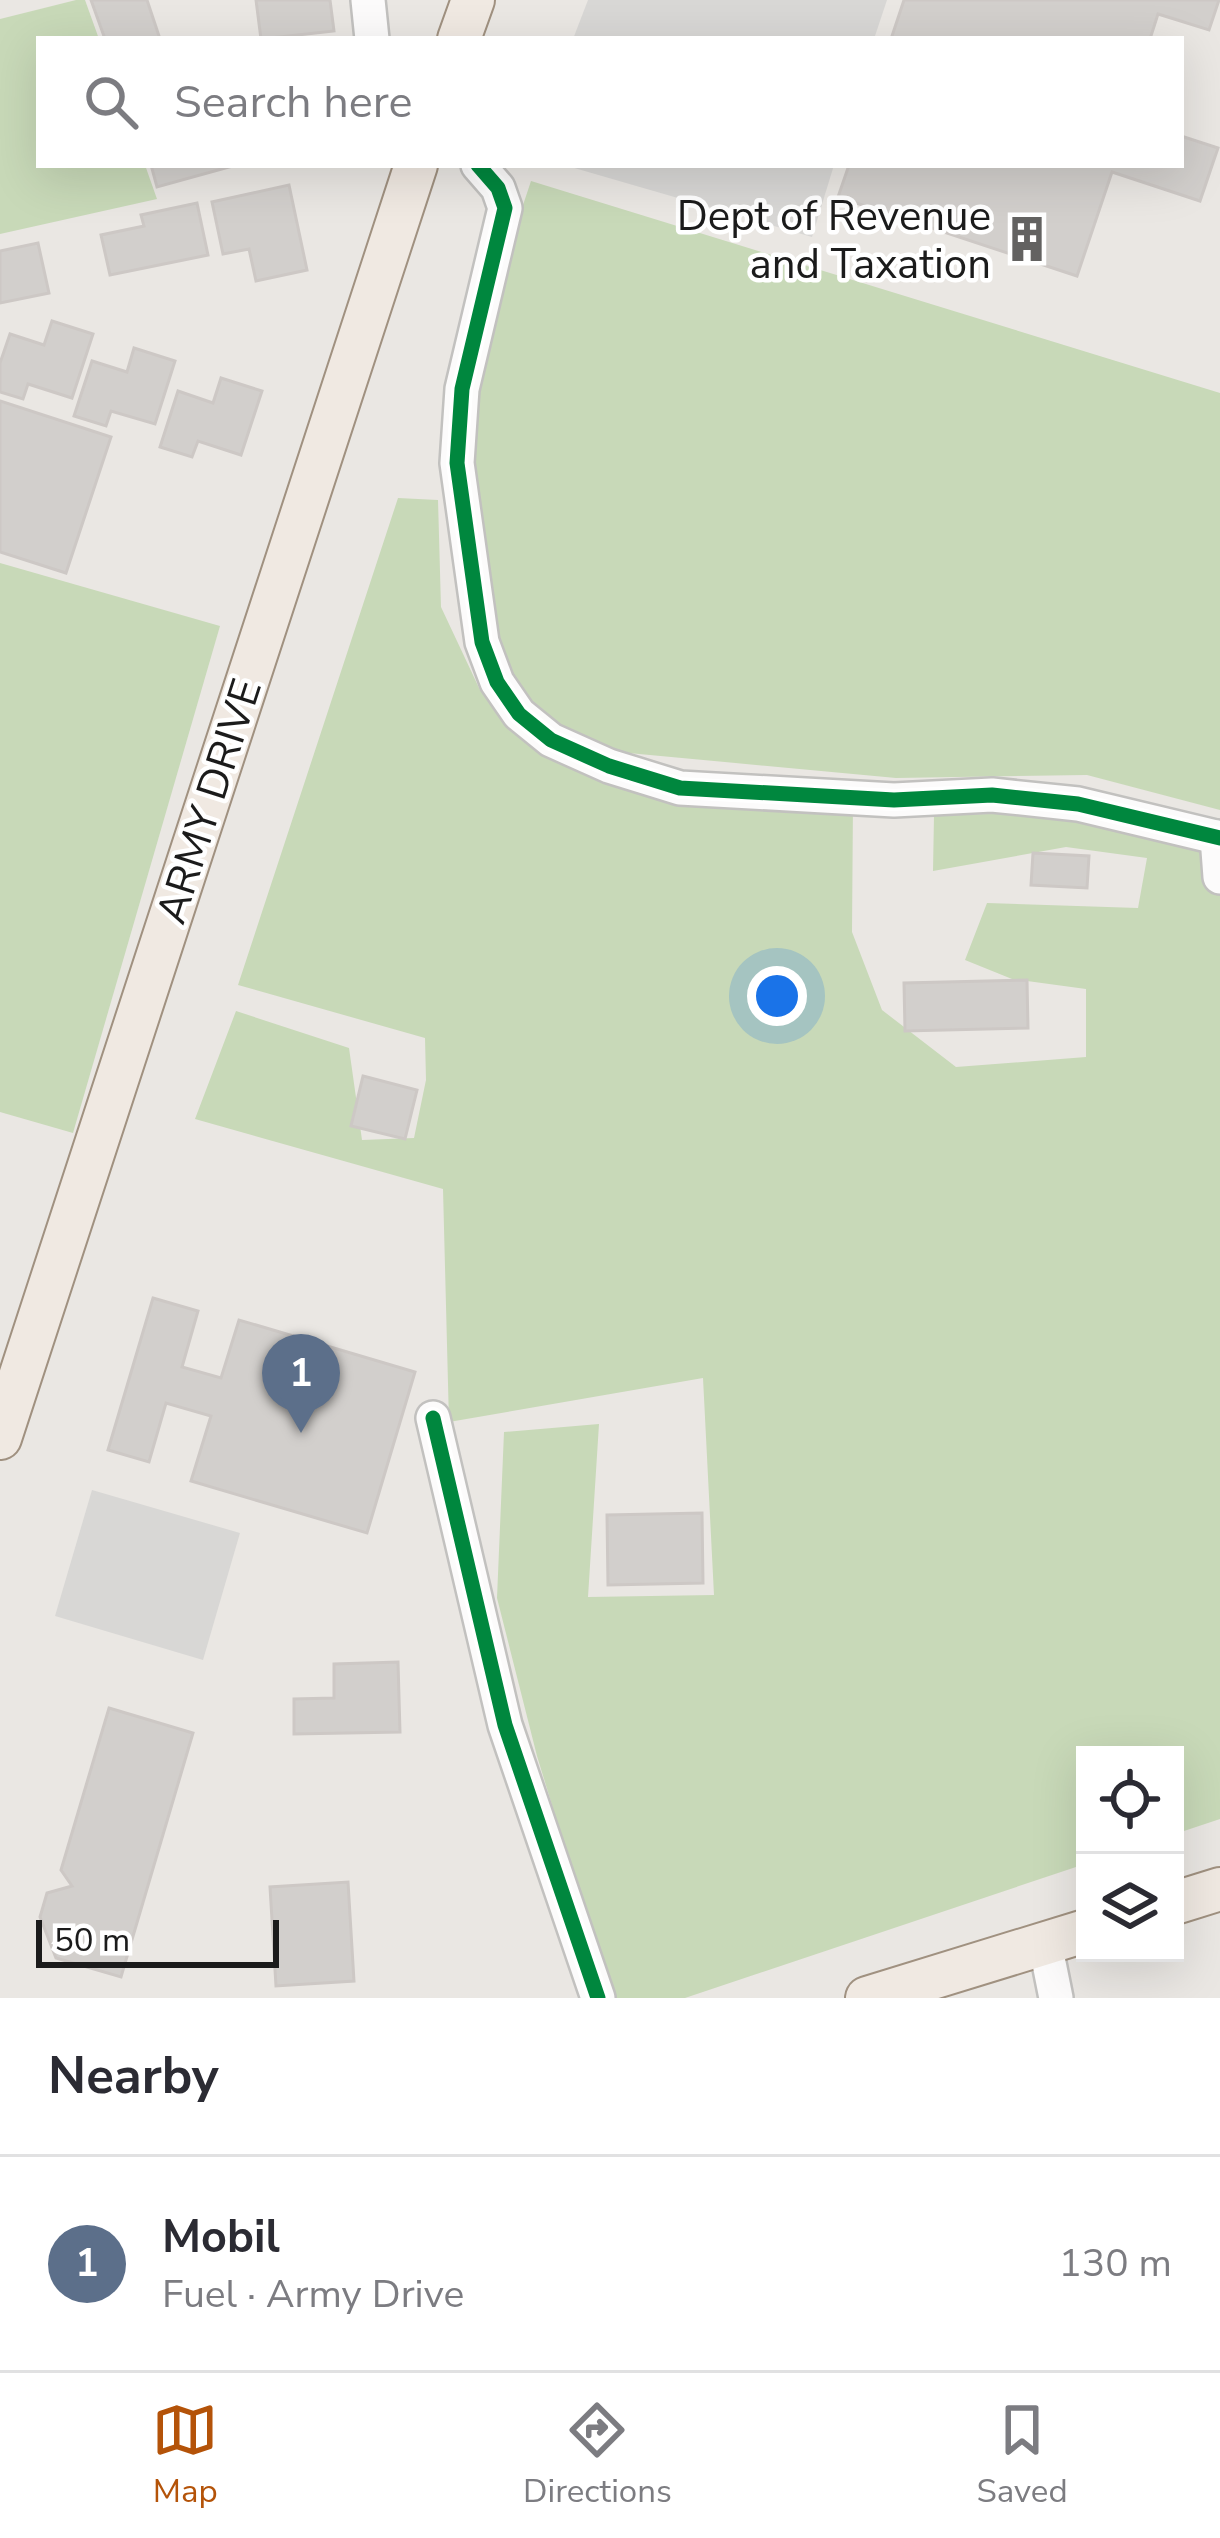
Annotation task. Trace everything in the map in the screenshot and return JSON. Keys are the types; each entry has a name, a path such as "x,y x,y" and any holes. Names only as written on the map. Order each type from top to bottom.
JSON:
{"main road":[{"path":"460,36 473,0"},
{"name":"ARMY DRIVE","path":"4,1413 415,168"},
{"path":"1184,1900 1220,1889"},
{"path":"867,1998 1065,1937"}],"street":[{"path":"368,0 372,36"},
{"path":"481,168 498,188 505,208 462,389 458,463 482,642 497,682 519,714 551,740 609,766 680,788 894,800 992,795 1078,805 1218,837 1220,877"},
{"path":"433,1418 505,1725 598,1998"},
{"path":"1056,1998 1065,1937"}],"green space":[{"path":"85,0 98,36 36,36 36,168 146,168 157,199 0,234 0,19"},
{"path":"531,181 1220,393 1220,810 1087,775 896,778 607,751 520,704 491,635 464,451 465,379"},
{"path":"398,498 438,500 441,607 480,690 555,757 853,801 852,932 882,1010 956,1067 1086,1057 1086,989 1012,979 965,960 987,903 1138,908 1147,858 1066,847 933,871 934,815 1051,813 1220,849 1220,1819 1184,1831 1184,1746 1076,1746 1076,1867 685,1998 611,1998 537,1756 497,1598 504,1432 599,1424 588,1597 714,1595 703,1378 449,1422 443,1189 195,1119 236,1011 349,1048 362,1140 414,1138 426,1080 425,1038 238,985"},
{"path":"0,563 220,626 73,1133 0,1112"}],"shaded area":[{"path":"588,0 887,0 875,36 574,36"},
{"path":"574,168 833,168 812,237"},
{"path":"92,1490 240,1533 203,1660 55,1616"}],"building":[{"path":"91,0 147,0 159,36 104,36"},
{"path":"256,0 330,0 334,31 261,36"},
{"path":"904,0 1219,0 1209,30 1158,14 1151,36 892,36"},
{"name":"Dept of Revenue and Taxation","path":"1184,137 1218,148 1200,201 1112,172 1077,276 838,197 848,168 1184,168"},
{"path":"152,168 225,168 157,187"},
{"path":"289,185 307,270 256,281 249,249 223,254 212,202"},
{"path":"197,203 208,255 110,275 101,235 144,226 141,215"},
{"path":"38,243 49,293 0,303 0,251"},
{"path":"52,321 93,334 72,398 28,384 23,399 0,392 0,363 10,334 44,345"},
{"path":"134,348 175,361 155,424 111,411 106,426 74,416 92,361 127,372"},
{"path":"221,378 262,391 241,455 198,441 192,457 160,447 178,391 213,403"},
{"path":"0,401 111,437 66,573 0,552"},
{"path":"1033,853 1089,856 1087,888 1031,885"},
{"path":"1027,980 1028,1028 905,1031 904,983"},
{"path":"363,1076 417,1090 405,1139 351,1126"},
{"path":"153,1298 198,1311 182,1367 221,1378 239,1320 415,1372 367,1533 191,1481 211,1416 166,1403 149,1462 108,1450"},
{"path":"702,1513 703,1583 608,1585 607,1515"},
{"path":"398,1662 400,1732 294,1734 294,1699 334,1698 334,1664"},
{"path":"109,1708 193,1733 121,1977 56,1958 40,1917 47,1893 72,1886 61,1870"},
{"path":"348,1882 354,1981 276,1986 270,1887"}],"cycle path":[{"path":"481,168 498,188 505,208 462,389 457,463 482,642 497,682 519,714 551,740 609,766 680,788 894,800 992,795 1078,804 1220,838"},
{"path":"433,1418 505,1725 598,1998"}],"place":[{"name":"Dept of Revenue and Taxation","path":"1027,239"},
{"name":"Mobil","path":"301,1433"}]}
